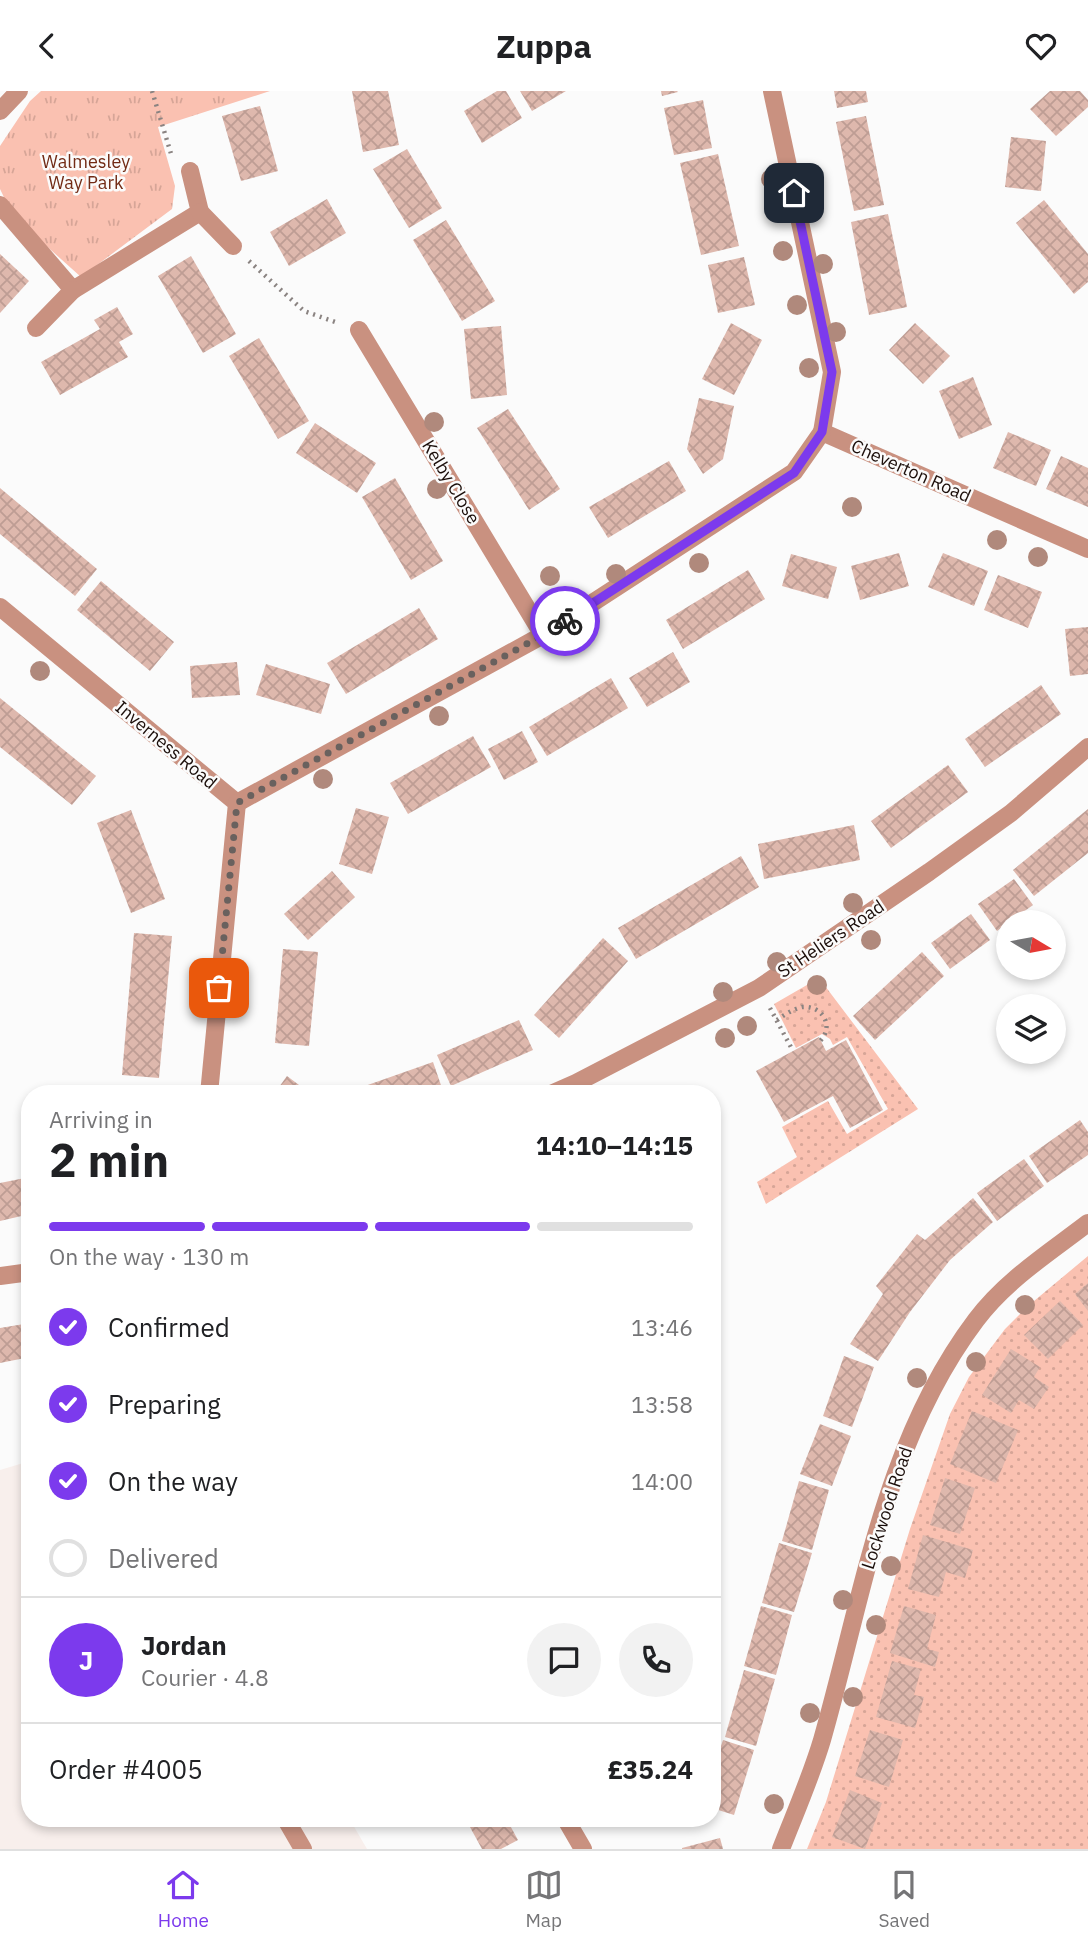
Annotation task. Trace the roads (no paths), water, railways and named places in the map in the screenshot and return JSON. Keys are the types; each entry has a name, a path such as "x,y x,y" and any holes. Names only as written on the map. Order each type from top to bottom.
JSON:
{"street":[{"path":"0,111 19,91"},
{"path":"210,1085 237,803 543,635 794,473 822,432 832,372 772,91"},
{"path":"190,171 200,212 233,246"},
{"path":"0,205 72,291"},
{"path":"36,328 72,291 200,212"},
{"name":"Kelby Close","path":"359,330 543,635"},
{"name":"Cheverton Road","path":"822,432 1088,549"},
{"name":"Inverness Road","path":"0,607 237,803"},
{"name":"St Heliers Road","path":"571,1085 760,988 1011,813 1088,747"},
{"name":"Lockwood Road","path":"781,1849 821,1742 884,1503 914,1425 944,1366 977,1318 1015,1278 1088,1223"},
{"path":"0,1276 21,1273"},
{"path":"290,1827 303,1849"},
{"path":"570,1827 583,1849"}],"park label":[{"name":"Walmesley Way Park","path":"86,172"}]}
